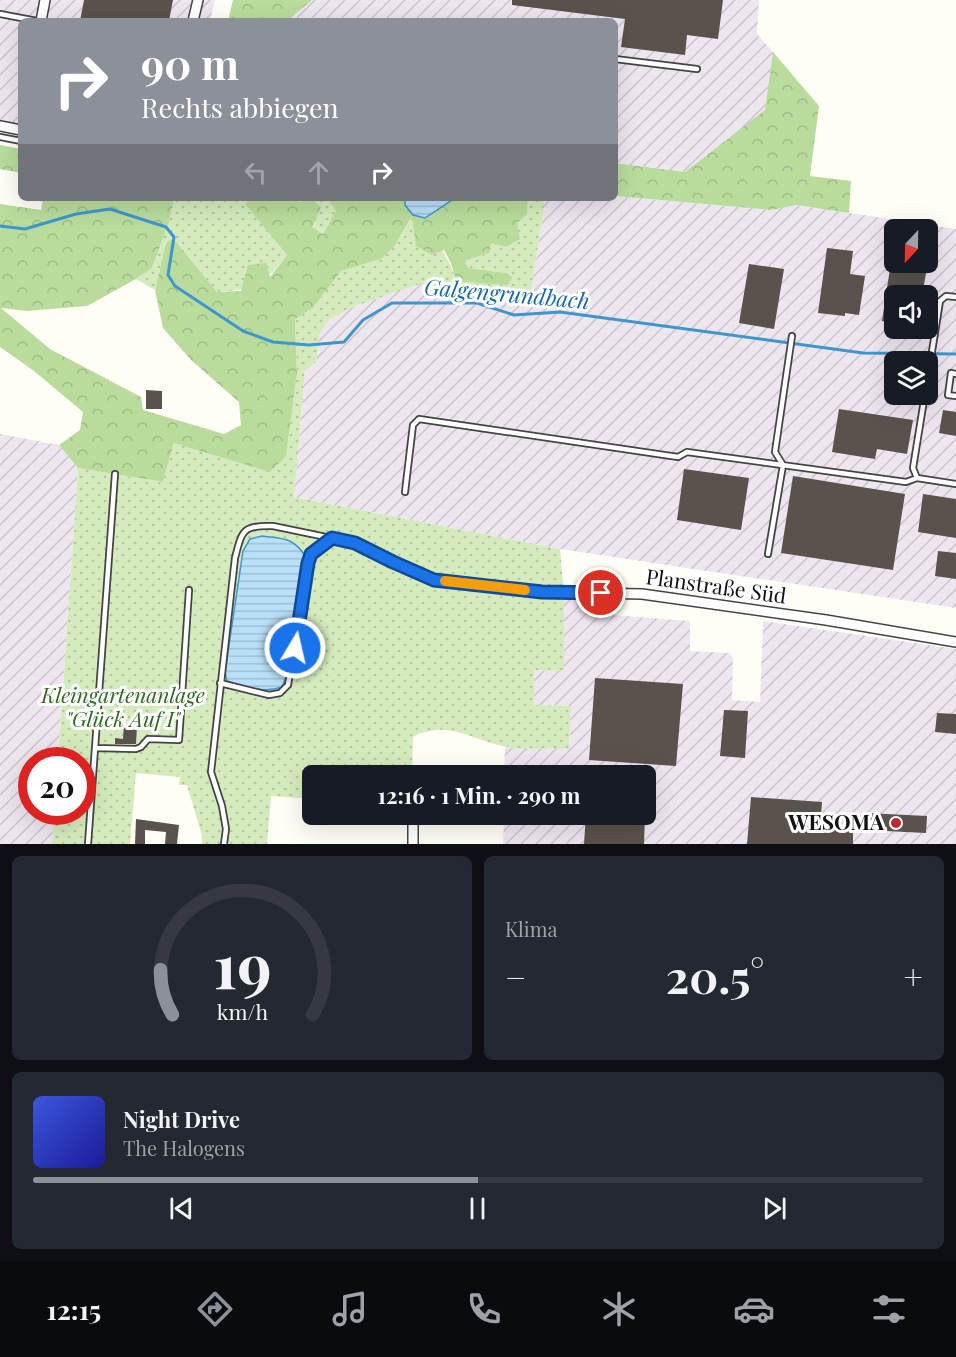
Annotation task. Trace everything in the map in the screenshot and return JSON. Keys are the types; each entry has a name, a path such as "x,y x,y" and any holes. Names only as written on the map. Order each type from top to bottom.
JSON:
{"street":[{"path":"40,18 45,0"},
{"path":"195,18 198,0"},
{"path":"0,126 18,129"},
{"name":"Planstraße Süd","path":"434,580 542,592 642,594 826,620 956,642"},
{"path":"413,825 413,844"}],"lane":[{"path":"0,14 22,18"},
{"path":"618,58 697,69"},
{"path":"0,137 18,140"},
{"path":"932,351 940,302 946,296 956,297"},
{"path":"768,554 783,465 775,452 792,336"},
{"path":"956,374 951,373 948,395 956,396"},
{"path":"917,478 913,468 923,405"},
{"path":"405,492 413,425 419,419 678,457 687,452 906,482 917,478 956,484"},
{"path":"95,747 115,474"},
{"path":"224,844 226,829 222,806 211,772 235,558 242,533 249,528 260,526 355,543 434,580"},
{"path":"220,683 269,695 280,693 288,686 308,563 311,554 332,538"},
{"path":"96,748 136,749 148,739 179,740 189,590"},
{"path":"88,844 89,825"}],"shaded area":[{"path":"0,0 215,0 211,18 18,18 18,134 0,131"},
{"path":"312,0 759,0 757,34 773,52 766,110 685,172 618,163 618,18 291,18"},
{"path":"618,196 771,210 797,205 890,219 884,219 884,273 938,273 938,226 956,229 956,608 560,549 294,497 305,371 316,362 320,331 330,319 355,306 420,284 530,299 545,201 618,201"},
{"path":"0,434 59,445 78,468 59,747 18,747 18,825 53,825 52,844 0,844"},
{"path":"564,594 600,599 599,614 690,621 690,651 729,653 733,658 732,700 760,702 763,621 956,649 956,844 503,844 504,825 656,825 656,765 504,765 505,747 569,749 571,706 534,705 534,670 564,671"}],"green space":[{"path":"233,0 312,0 291,18 229,18"},
{"path":"773,52 819,106 810,176 851,181 849,213 797,205 771,210 618,196 618,163 685,172 765,110"},
{"path":"0,145 18,148 18,172 0,169"},
{"path":"42,201 173,201 169,222 152,268 136,279 87,306 27,311 1,308 50,349 141,397 143,410 224,434 241,425 239,402 191,360 163,328 155,290 166,243 173,238 217,292 241,291 248,265 266,263 270,277 287,255 245,204 250,201 314,201 321,207 312,227 323,234 336,211 329,201 405,201 405,205 425,218 450,201 528,201 527,214 517,223 520,239 506,247 491,243 490,253 464,261 468,268 507,273 512,277 508,285 456,281 451,263 444,250 432,255 416,246 412,216 394,247 381,259 341,271 313,308 295,319 297,374 286,456 270,472 174,443 163,482 78,468 59,445 80,430 83,412 34,371 0,347 0,204 41,210"},
{"path":"173,201 250,201 246,204 287,255 272,273 257,284 217,292 173,238 166,243 155,290 136,279 152,268 169,222"},
{"path":"311,201 329,201 336,211 323,234 311,227"},
{"name":"Kleingartenanlage \"Glück Auf I\"","path":"528,201 545,201 530,299 420,284 355,306 330,319 320,332 316,362 305,371 294,497 560,549 564,594 564,671 534,670 534,705 571,706 569,749 511,748 458,732 436,730 413,737 412,765 302,765 302,798 271,796 267,844 202,844 202,836 187,785 179,785 180,777 136,773 130,844 52,844 53,825 96,825 96,747 59,747 78,468 163,482 174,443 286,456 297,374 295,319 313,308 341,271 381,259 394,247 413,215 444,253 456,281 507,273 467,268 464,261 490,253 491,243 527,214"}],"water":[{"path":"405,201 450,201 425,218 413,215 405,205"},
{"path":"262,536 292,542 306,557 287,675 282,687 269,690 247,688 227,681 225,672 243,551 250,539"}],"building":[{"path":"84,0 173,0 170,18 81,18"},
{"path":"512,0 723,0 718,39 687,35 685,55 621,47 625,19 512,5"},
{"path":"827,248 853,251 850,274 865,276 859,315 818,313"},
{"path":"749,264 784,269 774,329 739,323"},
{"path":"889,273 926,273 924,285 887,285"},
{"path":"146,390 162,391 162,409 146,409"},
{"path":"839,409 913,420 907,454 877,449 875,459 832,452"},
{"path":"943,410 956,412 956,436 939,433"},
{"path":"684,469 749,478 741,530 677,520"},
{"path":"793,476 905,494 893,570 781,553"},
{"path":"923,494 956,499 956,538 918,532"},
{"path":"938,551 956,553 956,579 935,576"},
{"path":"595,678 683,684 676,766 589,760"},
{"path":"724,710 748,711 745,758 720,756"},
{"path":"937,713 956,714 956,734 935,732"},
{"path":"124,724 137,725 136,744 115,744 115,738 123,739"},
{"path":"751,797 822,802 820,829 853,831 853,844 747,844"},
{"name":"WESOMA","path":"866,813 927,816 926,833 866,830"},
{"path":"136,819 179,825 177,844 165,844 166,832 145,830 145,844 135,844"},
{"path":"585,825 645,825 644,844 584,844"}],"waterway":[{"name":"Galgengrundbach","path":"0,226 25,229 76,214 110,209 166,227 174,237 168,275 175,286 243,331 273,342 309,345 344,342 363,320 392,303 477,303 514,315 560,312 863,353 956,354"}],"slow traffic":[{"path":"445,581 525,590"}],"place":[{"name":"WESOMA","path":"896,823"}],"route":[{"path":"295,648 311,554 332,538 355,543 434,580 542,592 601,593"}]}
